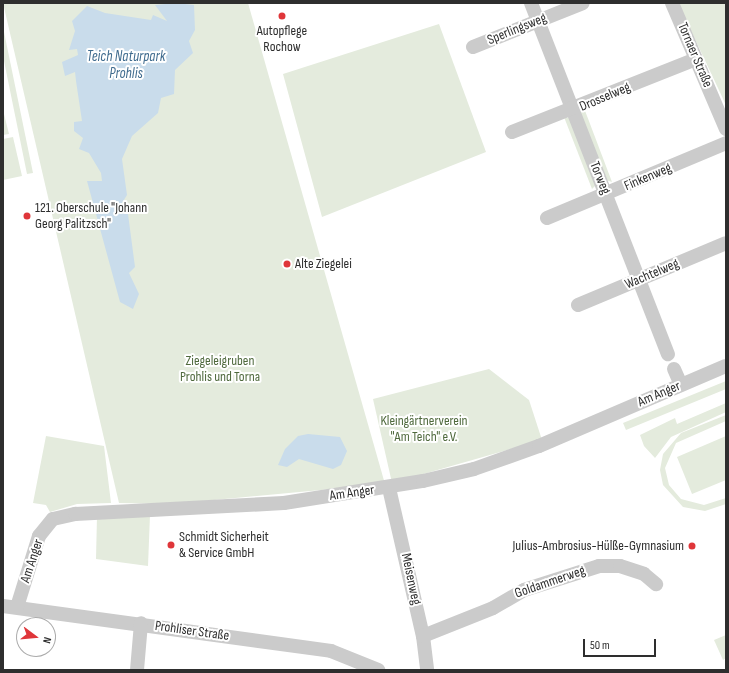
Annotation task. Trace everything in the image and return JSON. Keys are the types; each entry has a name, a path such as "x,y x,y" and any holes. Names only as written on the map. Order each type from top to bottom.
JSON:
{"street":[{"name":"Torweg","path":"531,3 668,354"},
{"name":"Sperlingsweg","path":"473,47 583,3"},
{"name":"Tornaer Straße","path":"672,3 724,121"},
{"name":"Drosselweg","path":"512,132 572,110 696,59"},
{"name":"Finkenweg","path":"547,218 726,143"},
{"name":"Wachtelweg","path":"578,305 726,243"},
{"name":"Am Anger","path":"10,607 39,536 53,519 75,514 284,503 389,488 474,469 532,448 726,366"},
{"path":"674,369 681,384"},
{"name":"Meisenweg","path":"389,488 423,636 427,670"},
{"name":"Goldammerweg","path":"423,636 493,608 524,590 599,566 626,568 644,574 656,584"},
{"name":"Prohliser Straße","path":"10,607 141,623 332,651 378,670"},
{"path":"137,670 141,623"}],"green space":[{"name":"Ziegeleigruben Prohlis und Torna","path":"3,3 248,3 385,484 172,504 119,503"},
{"path":"678,3 726,3 726,103 725,103"},
{"path":"439,24 486,152 322,217 283,74"},
{"path":"3,27 33,173 27,174 3,56"},
{"path":"584,108 612,182 606,180 580,112"},
{"path":"3,110 9,134 3,135"},
{"path":"564,117 570,118 596,185 592,189"},
{"path":"13,137 22,176 3,180 3,139"},
{"name":"Kleingärtnerverein \"Am Teich\" e.V.","path":"489,369 529,400 542,440 392,483 373,399"},
{"path":"726,381 726,389 626,430 623,423"},
{"path":"726,403 726,412 671,437 655,458 644,446 640,435 675,418 677,424"},
{"path":"726,415 726,421 676,443 665,468 669,485 681,499 704,505 726,498 726,504 705,511 683,507 663,485 660,470 663,454 681,433"},
{"path":"46,436 104,446 111,503 77,504 50,512 46,505 33,503"},
{"path":"726,436 726,480 692,494 677,457"},
{"path":"150,515 148,566 96,559 97,516"},
{"path":"726,635 726,658 723,660 714,640"}],"water":[{"name":"Teich Naturpark Prohlis","path":"176,3 194,5 195,30 189,41 193,53 175,70 174,94 161,98 158,113 132,136 122,159 127,195 122,203 128,214 135,267 129,273 139,294 133,309 120,302 87,181 102,181 101,173 89,153 79,149 83,138 74,131 74,122 82,121 75,72 65,76 62,62 78,55 77,49 69,50 75,31 72,21 87,6 105,13 151,20 153,15 167,21 155,5"},
{"path":"308,434 340,437 347,451 341,465 333,469 299,459 287,467 278,465 285,449 298,436"}],"place":[{"name":"Autopflege Rochow","path":"282,16"},
{"name":"121. Oberschule \"Johann Georg Palitzsch\"","path":"27,216"},
{"name":"Alte Ziegelei","path":"287,264"},
{"name":"Schmidt Sicherheit & Service GmbH","path":"171,545"},
{"name":"Julius-Ambrosius-Hülße-Gymnasium","path":"692,546"}]}
